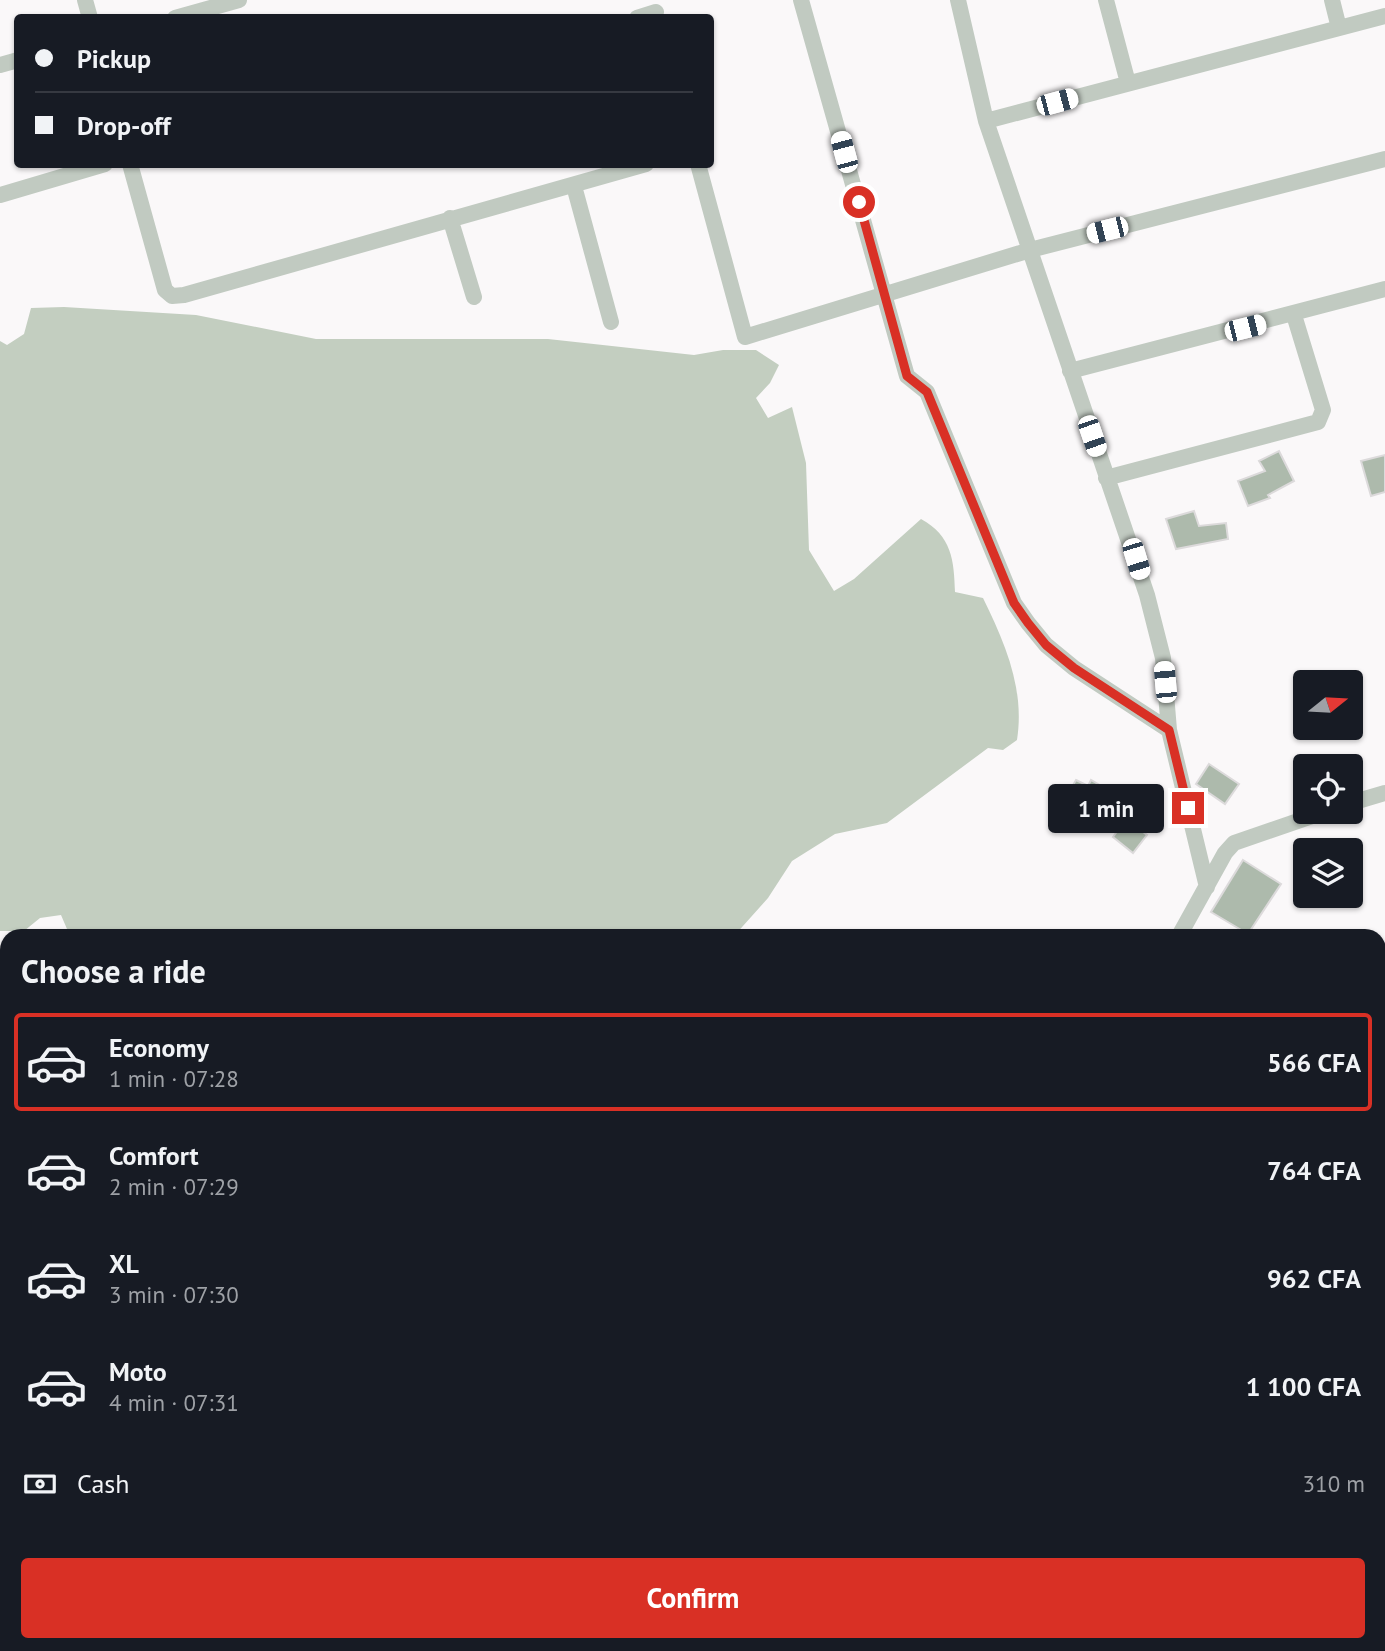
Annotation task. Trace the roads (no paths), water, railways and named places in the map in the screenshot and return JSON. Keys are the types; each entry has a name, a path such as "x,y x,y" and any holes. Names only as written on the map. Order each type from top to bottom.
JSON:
{"street":[{"path":"189,14 239,0"},
{"path":"802,0 907,376 927,392 1014,603 1046,645 1074,668 1169,730"},
{"path":"958,0 986,121 1133,551 1163,658 1169,730 1206,887"},
{"path":"1105,0 1128,83"},
{"path":"1332,0 1339,28"},
{"path":"986,121 1385,16"},
{"path":"699,168 745,337 1031,250 1385,159"},
{"path":"0,195 91,168"},
{"path":"131,168 165,290 172,296 184,295 633,168"},
{"path":"574,186 611,322"},
{"path":"450,218 474,297"},
{"path":"1070,371 1294,315 1385,289"},
{"path":"1106,478 1318,422 1324,410 1294,315"},
{"path":"1363,799 1385,793"},
{"path":"1182,929 1234,843 1293,823"}]}
